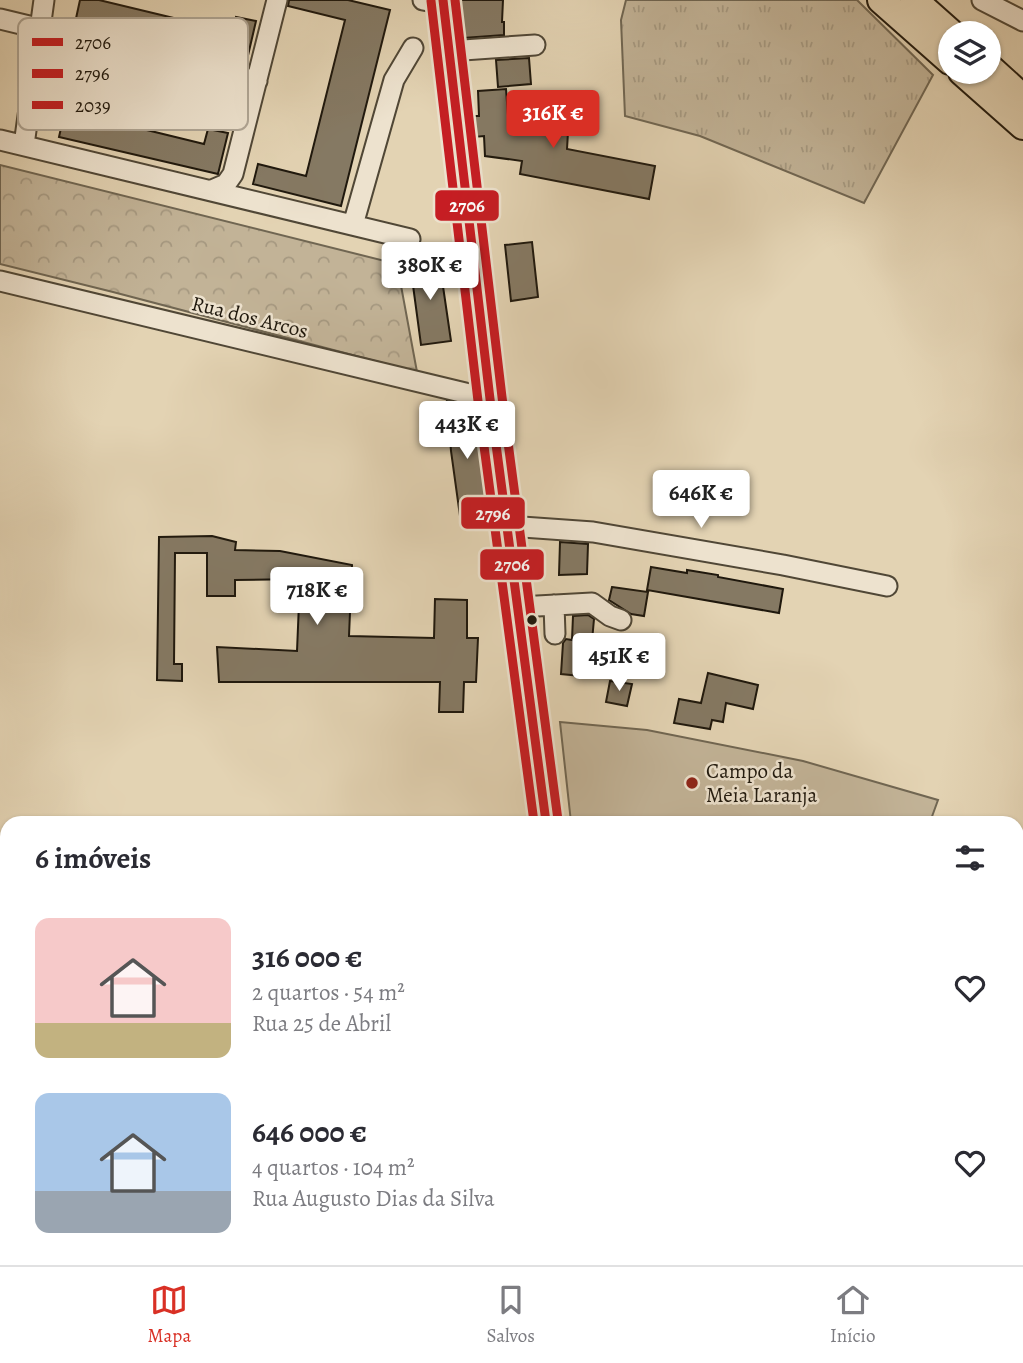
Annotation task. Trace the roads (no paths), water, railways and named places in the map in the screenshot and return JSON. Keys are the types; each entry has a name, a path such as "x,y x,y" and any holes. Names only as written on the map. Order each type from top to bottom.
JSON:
{"highway":[{"path":"881,0 938,50"},
{"path":"914,0 938,21"},
{"path":"1001,78 1023,98"},
{"path":"976,84 1023,126"}],"main road":[{"path":"437,1 449,51 489,399 545,816"}],"street":[{"path":"42,18 44,0"},
{"path":"248,116 277,0"},
{"path":"982,0 1023,21"},
{"path":"0,19 18,24"},
{"path":"449,51 535,45"},
{"path":"353,225 394,80 413,48"},
{"path":"248,79 257,81"},
{"path":"24,145 26,130"},
{"path":"212,190 226,184 233,174 244,130"},
{"path":"0,140 410,239"},
{"name":"Rua dos Arcos","path":"0,281 489,399"},
{"path":"508,526 593,532 887,586"},
{"path":"519,607 592,603 610,616 621,620"},
{"path":"554,606 555,634"}],"place":[{"name":"Campo da Meia Laranja","path":"692,783"}]}
